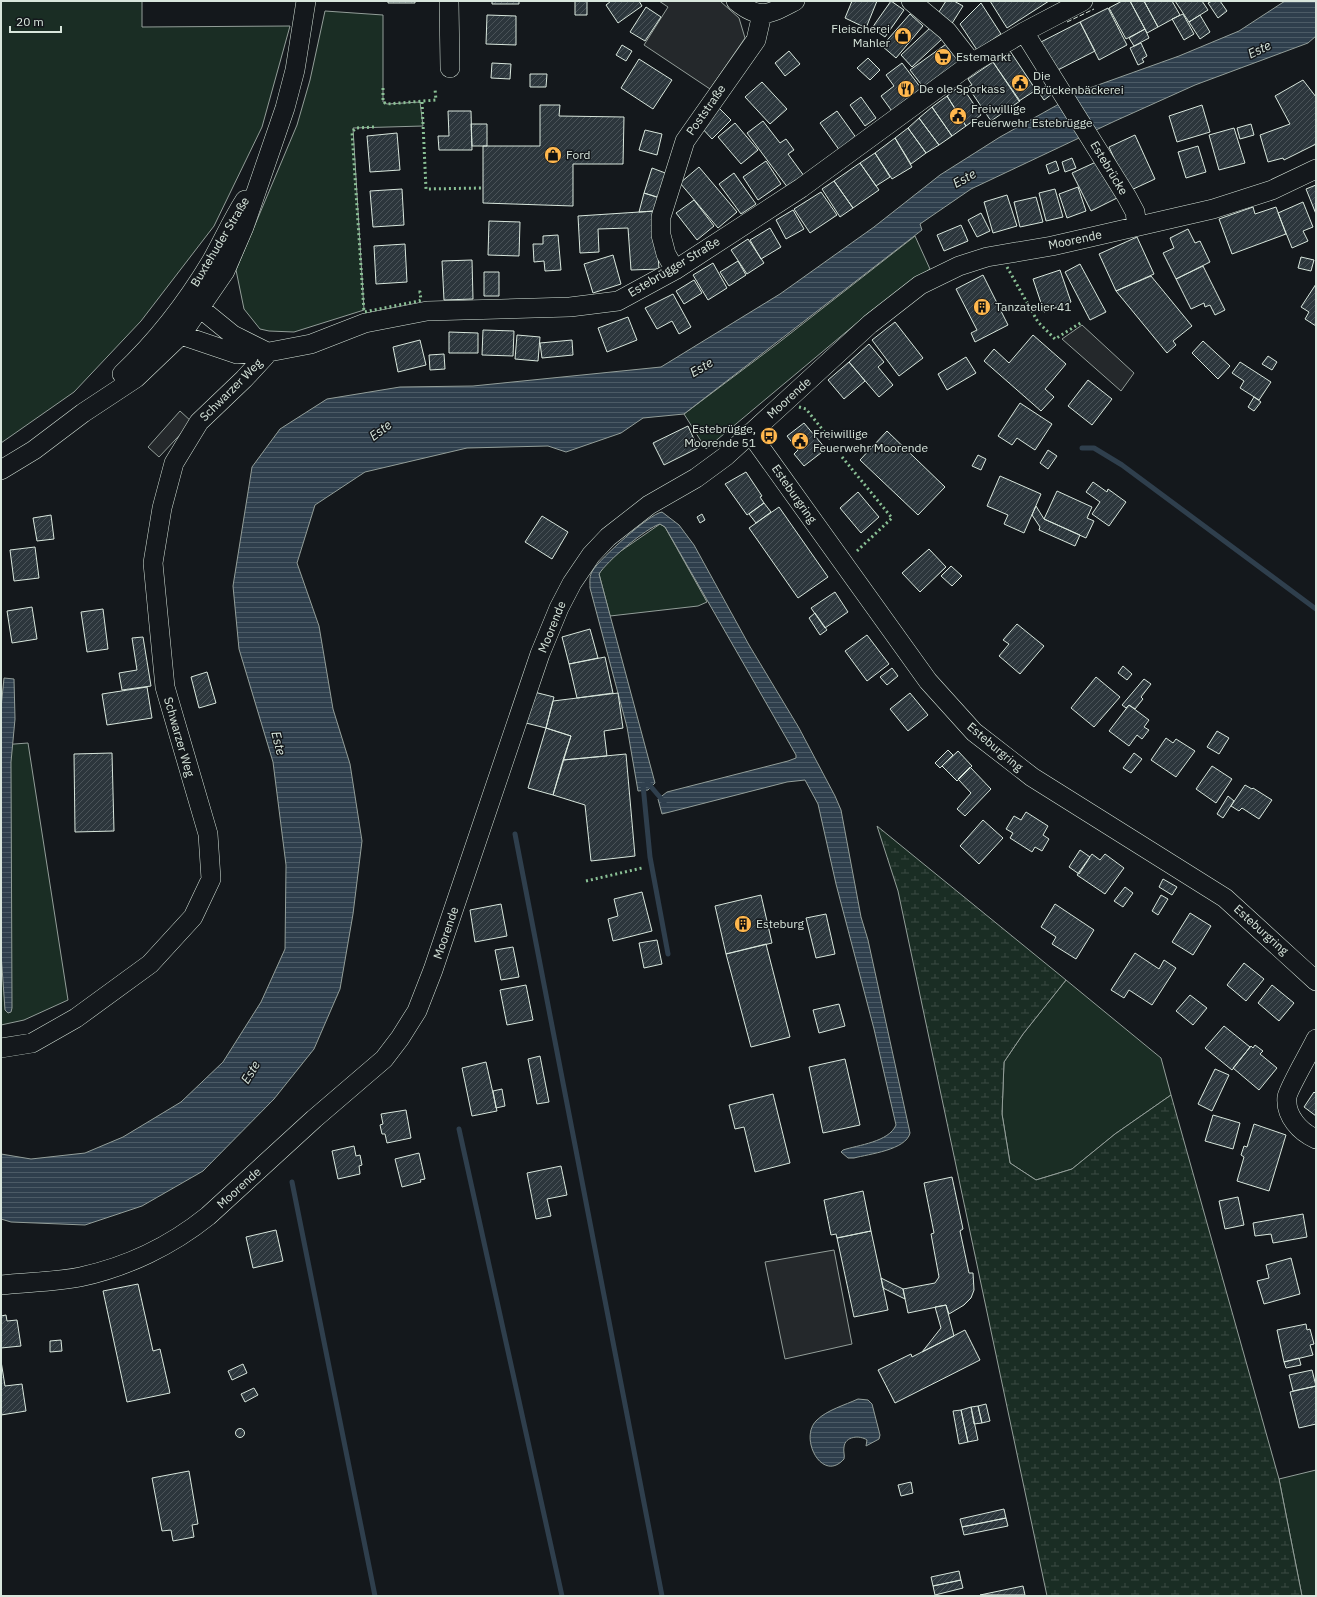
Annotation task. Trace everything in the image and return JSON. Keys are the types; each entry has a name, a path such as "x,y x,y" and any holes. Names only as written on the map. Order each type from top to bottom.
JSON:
{"street":[{"name":"Buxtehuder Straße","path":"1,470 34,450 83,413 136,378 194,303 225,271 244,227 285,108 296,63 306,1"},
{"path":"449,1 450,68"},
{"path":"736,1 748,11 762,14 777,10 795,1"},
{"path":"912,1 947,31 972,63"},
{"name":"Estebrügger Straße","path":"175,329 237,354 269,352 311,344 365,323 426,311 570,307 618,301 675,270 801,188 972,63 1024,32 1083,1"},
{"name":"Poststraße","path":"675,270 666,254 663,241 661,217 685,141 756,40 762,14"},
{"name":"Estebrücke","path":"1024,32 1135,212 1137,226"},
{"name":"Moorende","path":"1,1285 84,1276 127,1263 165,1245 191,1230 314,1119 384,1059 400,1038 417,1010 433,970 540,654 559,608 572,583 591,555 624,523 649,505 696,478 726,456 870,324 920,285 959,266 987,257 1052,246 1213,209 1272,190 1316,169"},
{"path":"194,303 233,335 269,352"},
{"name":"Schwarzer Weg","path":"1,1048 32,1043 70,1022 150,964 193,917 211,879 208,834 165,687 153,563 162,508 174,463 199,422 244,379 269,352"},
{"name":"Esteburgring","path":"750,433 928,680 974,732 1032,777 1225,898 1316,981"},
{"path":"1316,1039 1287,1096 1288,1113 1305,1135 1316,1139"}],"green space":[{"path":"1,1 142,1 142,27 290,26 262,127 214,226 141,321 74,392 1,443"},
{"path":"325,11 383,15 383,102 387,104 420,102 423,126 353,128 364,310 294,332 269,331 260,329 244,309 236,270 297,125 310,80"},
{"path":"915,236 930,269 870,312 706,449 684,414 777,344"},
{"path":"660,524 665,527 707,602 698,606 610,616 599,574 605,562"},
{"path":"28,743 68,1000 24,1020 1,1025 1,745"},
{"path":"877,826 1066,980 1023,1034 1004,1062 1002,1114 1010,1163 1036,1180 1072,1169 1115,1134 1171,1095 1279,1479 1302,1596 1047,1596 898,891"},
{"path":"1066,980 1161,1058 1171,1095 1115,1134 1072,1169 1036,1180 1010,1163 1002,1114 1004,1062 1023,1034"},
{"path":"1316,1470 1316,1596 1302,1596 1279,1479"}],"shaded area":[{"path":"659,1 720,1 739,18 745,38 710,89 644,45 668,7"},
{"path":"1082,325 1134,373 1121,391 1062,339"},
{"path":"180,411 192,422 159,457 148,447"},
{"path":"834,1250 852,1344 785,1359 765,1262"}],"water":[{"name":"Este","path":"1285,1 1316,1 1316,36 1308,43 1195,85 971,189 920,224 922,230 684,414 643,418 621,433 566,452 548,446 467,448 365,472 315,505 297,563 319,626 333,709 350,764 362,841 353,914 340,989 314,1049 274,1099 203,1171 142,1206 85,1225 11,1222 1,1219 1,1154 31,1159 85,1153 123,1137 181,1102 223,1062 261,1002 285,949 286,865 273,762 239,649 233,586 252,467 280,429 327,399 400,387 473,386 661,367 780,294 874,227 940,175 1000,137 1084,90 1179,56 1239,31"},
{"path":"662,512 679,525 694,545 749,645 799,728 841,810 861,917 868,940 910,1133 902,1144 886,1150 854,1158 848,1158 841,1152 843,1150 880,1139 892,1131 896,1125 874,1029 836,884 818,804 805,780 787,782 662,814 658,799 667,792 788,761 796,758 796,755 665,527 660,524 627,546 603,568 599,574 655,783 648,790 638,791 627,727 590,588 590,579 593,570 615,547 647,520"},
{"path":"4,678 14,679 15,719 11,762 12,1008 11,1012 8,1013 5,1010 1,953 1,708"},
{"path":"858,1399 868,1400 872,1404 880,1435 879,1439 866,1446 867,1440 864,1438 857,1437 850,1439 845,1443 844,1459 836,1465 828,1466 821,1462 815,1455 811,1446 810,1437 812,1428 821,1416"}],"building":[{"path":"388,1 415,1 415,3 388,3"},
{"path":"492,1 519,1 519,4 492,4"},
{"path":"575,1 587,1 587,15 575,15"},
{"path":"611,1 639,1 642,6 618,23 606,5"},
{"path":"852,1 877,1 866,28 845,18"},
{"path":"891,1 904,10 885,37 872,28"},
{"path":"946,1 954,1 963,6 951,25 937,15"},
{"path":"990,1 1049,1 1007,28"},
{"path":"1122,1 1130,1 1145,29 1126,39 1109,8"},
{"path":"1130,1 1144,1 1158,27 1147,33"},
{"path":"1144,1 1172,1 1180,15 1158,27"},
{"path":"1175,1 1202,1 1208,10 1189,22"},
{"path":"1212,1 1220,1 1227,11 1218,18 1208,3"},
{"path":"981,3 1001,34 977,50 960,24"},
{"path":"646,7 661,17 645,41 630,32"},
{"path":"1108,8 1127,45 1099,60 1080,22"},
{"name":"Fleischerei Mahler","path":"910,14 923,26 896,58 882,46"},
{"path":"1183,14 1194,34 1184,40 1172,19"},
{"path":"487,15 516,16 516,45 486,44"},
{"path":"1200,15 1210,32 1200,39 1189,22"},
{"path":"1080,22 1095,51 1054,72 1039,43"},
{"path":"931,27 942,39 912,67 901,55"},
{"path":"1145,29 1149,38 1134,46 1129,38"},
{"path":"949,42 956,53 958,63 924,88 910,70"},
{"path":"1141,43 1147,56 1142,59 1144,62 1138,65 1130,48"},
{"path":"622,45 632,51 626,61 616,55"},
{"path":"789,51 800,64 785,76 775,63"},
{"path":"1010,51 1036,90 1019,101 993,62"},
{"path":"868,58 880,70 870,80 857,68"},
{"path":"639,59 672,80 653,109 621,88"},
{"path":"993,62 1020,101 991,121 968,87 972,85 968,79"},
{"path":"492,63 511,64 510,79 491,78"},
{"name":"De ole Sporkass","path":"902,63 924,92 894,114 881,96 894,86 886,75"},
{"path":"530,74 547,74 546,87 530,87"},
{"path":"1303,80 1316,97 1316,144 1284,160 1283,158 1268,162 1260,135 1290,124 1275,96"},
{"path":"762,82 787,109 770,124 745,97"},
{"path":"961,85 981,115 966,126 947,96"},
{"path":"1046,86 1052,94 1044,100 1038,91"},
{"path":"947,96 966,126 952,136 932,107"},
{"path":"861,97 876,118 865,126 850,105"},
{"name":"Ford","path":"540,105 560,105 559,116 624,117 623,164 573,164 573,206 483,203 483,146 540,146"},
{"path":"1202,105 1210,132 1177,142 1169,116"},
{"path":"932,107 952,136 939,145 919,118"},
{"path":"719,108 731,120 712,139 700,126"},
{"path":"448,111 471,111 472,150 439,150 438,136 449,136"},
{"path":"837,111 857,139 840,151 820,123"},
{"path":"919,118 939,145 926,153 908,128"},
{"path":"763,121 780,143 786,139 794,150 788,154 807,180 791,192 747,133"},
{"path":"735,123 758,150 741,164 718,137"},
{"path":"471,124 487,124 487,146 472,146"},
{"path":"1251,124 1254,135 1240,139 1237,128"},
{"path":"908,128 926,153 911,164 895,138"},
{"path":"1234,128 1245,163 1219,170 1209,135"},
{"path":"645,130 662,134 657,155 639,150"},
{"path":"397,133 400,170 370,172 367,136"},
{"path":"1135,135 1155,179 1129,191 1109,147"},
{"path":"895,138 912,167 892,179 875,153"},
{"path":"1198,146 1206,172 1186,178 1178,152"},
{"path":"875,153 890,177 876,186 860,163"},
{"path":"1072,158 1076,168 1065,172 1062,162"},
{"path":"766,161 781,184 758,200 743,177"},
{"path":"1056,161 1059,170 1049,174 1046,165"},
{"path":"1096,162 1117,198 1091,211 1072,173"},
{"path":"860,163 879,190 853,208 834,181"},
{"path":"699,167 737,212 718,228 680,183"},
{"path":"652,168 668,174 660,198 644,193"},
{"path":"734,173 756,204 741,214 719,184"},
{"path":"834,181 853,208 840,217 822,189"},
{"path":"1316,185 1316,214 1306,189"},
{"path":"1078,187 1086,211 1067,218 1059,194"},
{"path":"402,189 404,225 373,227 370,191"},
{"path":"1055,189 1063,217 1046,221 1039,193"},
{"path":"821,192 837,215 810,233 794,209"},
{"path":"644,193 660,198 655,211 639,212"},
{"path":"1007,195 1017,226 993,233 984,202"},
{"path":"1036,197 1043,222 1020,227 1014,202"},
{"path":"694,200 714,226 697,240 676,213"},
{"path":"1303,202 1313,227 1303,231 1308,241 1292,248 1278,213"},
{"path":"1253,207 1255,214 1276,207 1286,234 1232,254 1219,219"},
{"path":"793,210 804,229 786,239 776,220"},
{"path":"655,211 659,269 631,270 628,228 598,229 599,252 580,253 578,216"},
{"path":"981,213 990,231 977,237 968,220"},
{"path":"489,221 520,222 519,256 488,255"},
{"path":"961,225 968,241 944,251 937,235"},
{"path":"770,228 781,247 761,259 750,240"},
{"path":"1188,229 1195,243 1200,241 1210,262 1176,279 1163,253 1174,248 1170,238"},
{"path":"558,235 561,270 545,271 544,261 534,262 533,244 543,244 543,236"},
{"path":"1137,237 1154,274 1116,291 1099,254"},
{"path":"748,239 764,263 747,274 731,250"},
{"path":"405,244 407,282 376,284 374,246"},
{"path":"613,255 621,284 593,293 584,264"},
{"path":"1301,257 1314,260 1311,271 1298,268"},
{"path":"472,260 473,299 444,300 442,261"},
{"path":"738,261 746,275 729,286 720,272"},
{"path":"713,263 727,288 708,300 693,275"},
{"path":"1080,264 1106,312 1090,320 1065,272"},
{"path":"1203,266 1225,310 1215,315 1210,305 1205,307 1204,303 1191,309 1176,279"},
{"path":"1060,270 1071,302 1044,312 1033,279"},
{"path":"484,272 499,272 499,296 484,296"},
{"name":"Tanzatelier 41","path":"983,275 1008,325 975,342 971,333 977,330 956,289"},
{"path":"1151,276 1192,326 1173,341 1176,345 1167,353 1116,291"},
{"path":"694,280 702,293 684,304 676,291"},
{"path":"1316,284 1316,326 1305,319 1309,312 1301,307"},
{"path":"673,294 691,327 679,334 672,321 657,329 645,308"},
{"path":"628,317 637,340 607,352 598,328"},
{"path":"895,322 923,358 899,376 872,340"},
{"path":"483,330 514,331 513,356 482,355"},
{"path":"449,332 478,333 478,353 449,353"},
{"path":"517,335 540,337 538,361 515,359"},
{"path":"1033,335 1066,364 1045,389 1054,397 1041,411 984,361 994,349 1009,363"},
{"path":"420,340 426,365 398,372 393,347"},
{"path":"572,340 573,355 542,358 540,343"},
{"path":"1203,341 1230,366 1218,379 1192,353"},
{"path":"869,344 884,362 878,367 893,385 879,397 849,362"},
{"path":"444,354 445,369 430,370 429,355"},
{"path":"1268,356 1277,362 1272,370 1262,364"},
{"path":"966,357 976,373 947,390 938,374"},
{"path":"849,362 865,381 844,399 828,380"},
{"path":"1240,362 1271,382 1259,400 1240,388 1244,381 1232,373"},
{"path":"1088,380 1112,399 1092,425 1068,406"},
{"path":"1254,397 1261,402 1254,411 1248,407"},
{"path":"1020,403 1052,424 1035,450 1017,438 1012,445 998,436"},
{"path":"804,423 826,449 804,466 794,454 798,450 787,436"},
{"path":"688,426 698,448 664,465 653,443"},
{"path":"887,431 945,487 918,515 860,460"},
{"path":"1048,450 1057,456 1048,469 1040,463"},
{"path":"978,455 986,459 981,470 972,466"},
{"path":"746,472 762,496 760,497 764,503 747,515 725,484"},
{"path":"1000,476 1041,494 1024,533 1004,524 1008,515 987,506"},
{"path":"1093,482 1107,492 1108,489 1126,502 1109,526 1092,514 1100,502 1086,492"},
{"path":"1057,491 1092,507 1087,518 1094,521 1086,538 1044,519"},
{"path":"858,492 879,517 861,533 840,508"},
{"path":"764,503 771,512 756,523 749,514"},
{"path":"1036,506 1044,519 1080,535 1075,546 1039,530 1040,527 1032,515"},
{"path":"779,507 828,577 798,598 749,528"},
{"path":"702,514 705,520 700,523 697,517"},
{"path":"51,515 54,539 37,541 33,518"},
{"path":"542,516 568,532 552,559 525,542"},
{"path":"35,547 39,578 14,581 10,550"},
{"path":"929,549 946,567 920,592 902,573"},
{"path":"951,566 962,576 952,586 941,576"},
{"path":"835,592 848,612 825,628 811,608"},
{"path":"32,607 37,639 12,643 7,611"},
{"path":"103,609 108,649 87,652 81,612"},
{"path":"815,613 827,630 820,635 809,618"},
{"path":"1017,624 1044,646 1020,674 999,656 1009,644 1003,640"},
{"path":"590,629 598,658 569,664 562,637"},
{"path":"867,635 889,664 867,681 845,651"},
{"path":"143,637 151,686 122,690 119,673 137,670 132,638"},
{"path":"605,657 613,693 577,698 569,664"},
{"path":"1123,666 1132,674 1127,680 1118,673"},
{"path":"892,668 898,676 887,685 880,677"},
{"path":"207,672 216,703 199,708 191,677"},
{"path":"1096,677 1120,697 1094,727 1071,708"},
{"path":"1144,679 1151,684 1141,697 1143,699 1135,709 1129,705 1126,708 1122,705"},
{"path":"147,687 152,718 107,725 102,694"},
{"path":"534,692 554,697 546,728 526,723"},
{"path":"618,693 623,728 604,731 607,756 563,760 571,736 546,728 553,701"},
{"path":"910,693 928,715 908,731 890,709"},
{"path":"1129,705 1149,720 1144,727 1149,730 1142,739 1137,735 1129,746 1109,731"},
{"path":"546,728 571,736 553,795 528,788"},
{"path":"1217,731 1229,738 1219,754 1207,747"},
{"path":"1166,738 1173,743 1176,739 1195,751 1176,777 1151,760"},
{"path":"948,750 953,755 940,768 935,763"},
{"path":"958,751 972,766 957,781 942,766"},
{"path":"112,753 114,831 75,832 74,754"},
{"path":"1134,753 1142,759 1131,773 1123,768"},
{"path":"626,754 635,856 591,861 585,805 553,795 563,760"},
{"path":"1212,766 1232,779 1216,803 1196,789"},
{"path":"970,767 991,789 965,816 957,809 971,793 958,779"},
{"path":"1245,785 1252,789 1253,788 1272,800 1259,819 1242,808 1239,811 1231,806"},
{"path":"1228,796 1234,801 1223,818 1217,814"},
{"path":"1026,812 1048,826 1043,835 1049,839 1042,851 1035,847 1032,852 1010,838 1013,833 1006,829 1014,816 1021,820"},
{"path":"983,820 1003,838 979,864 960,846"},
{"path":"1080,850 1090,857 1079,874 1069,867"},
{"path":"1092,854 1100,860 1105,854 1124,868 1105,894 1077,875"},
{"path":"1163,879 1177,887 1172,895 1159,887"},
{"path":"1125,887 1133,893 1123,907 1114,901"},
{"path":"642,892 652,931 613,941 608,919 618,916 614,899"},
{"name":"Esteburg","path":"761,895 772,943 726,954 715,906"},
{"path":"1161,895 1168,899 1158,915 1152,911"},
{"path":"501,904 507,936 475,942 470,910"},
{"path":"1055,904 1094,930 1076,959 1052,944 1056,937 1041,927"},
{"path":"1190,913 1211,926 1193,955 1172,942"},
{"path":"826,914 835,954 816,958 806,918"},
{"path":"657,940 662,964 644,968 639,943"},
{"path":"766,944 790,1037 751,1047 726,954"},
{"path":"513,947 519,977 501,980 495,950"},
{"path":"1135,953 1159,969 1164,960 1176,968 1152,1005 1129,990 1124,998 1111,990"},
{"path":"1244,963 1264,979 1246,1001 1227,985"},
{"path":"526,985 533,1020 507,1025 500,990"},
{"path":"1272,985 1294,1003 1279,1021 1258,1003"},
{"path":"1190,995 1207,1008 1193,1025 1176,1011"},
{"path":"839,1004 845,1026 819,1033 813,1010"},
{"path":"1224,1026 1250,1047 1232,1070 1205,1048"},
{"path":"1255,1045 1263,1051 1260,1054 1277,1068 1259,1090 1233,1068 1251,1046 1253,1048"},
{"path":"540,1056 549,1102 537,1104 528,1059"},
{"path":"845,1059 860,1125 823,1133 809,1067"},
{"path":"486,1062 497,1111 472,1116 462,1068"},
{"path":"1215,1069 1229,1075 1212,1111 1198,1104"},
{"path":"502,1089 505,1106 496,1108 493,1091"},
{"path":"1314,1092 1316,1094 1316,1116 1304,1107"},
{"path":"773,1094 790,1163 755,1172 744,1127 735,1129 729,1105"},
{"path":"406,1110 411,1138 387,1143 385,1134 382,1134 380,1125 383,1124 381,1114"},
{"path":"1213,1115 1240,1123 1233,1149 1205,1141"},
{"path":"1254,1124 1286,1135 1269,1191 1237,1181 1244,1157 1241,1155 1244,1146 1247,1147"},
{"path":"354,1146 356,1156 360,1155 362,1165 359,1166 360,1174 338,1179 332,1151"},
{"path":"419,1153 425,1179 420,1180 421,1182 402,1187 395,1159"},
{"path":"561,1166 567,1195 547,1199 551,1216 536,1219 527,1173"},
{"path":"952,1177 963,1229 960,1231 969,1273 973,1273 974,1290 971,1298 964,1305 949,1314 946,1305 908,1313 903,1289 935,1283 939,1277 931,1234 934,1233 924,1183"},
{"path":"863,1191 871,1231 837,1238 836,1234 831,1235 824,1200"},
{"path":"1238,1197 1244,1225 1225,1229 1219,1201"},
{"path":"1303,1214 1307,1237 1273,1243 1271,1234 1255,1236 1253,1223"},
{"path":"276,1230 283,1261 253,1268 246,1237"},
{"path":"871,1231 888,1310 854,1317 837,1238"},
{"path":"1291,1258 1300,1294 1264,1304 1257,1281 1269,1278 1266,1265"},
{"path":"881,1278 903,1289 905,1299 883,1288"},
{"path":"138,1284 153,1351 160,1349 170,1393 127,1402 103,1291"},
{"path":"946,1305 954,1336 922,1352 941,1328 935,1307"},
{"path":"6,1315 7,1321 17,1320 21,1346 1,1348 1,1316"},
{"path":"1306,1324 1307,1330 1310,1329 1314,1344 1310,1345 1313,1355 1284,1362 1277,1330"},
{"path":"965,1330 980,1360 895,1403 878,1370 911,1354 912,1357"},
{"path":"61,1340 62,1351 50,1352 50,1341"},
{"path":"1299,1358 1301,1365 1286,1368 1284,1362"},
{"path":"1,1361 5,1386 22,1384 26,1411 1,1415"},
{"path":"243,1364 247,1373 232,1380 228,1371"},
{"path":"1312,1370 1316,1386 1293,1391 1289,1375"},
{"path":"1316,1386 1316,1424 1299,1428 1290,1392"},
{"path":"254,1388 258,1395 245,1402 241,1394"},
{"path":"986,1404 990,1421 982,1423 978,1406"},
{"path":"978,1406 982,1423 974,1424 971,1407"},
{"path":"971,1407 978,1440 968,1442 961,1410"},
{"path":"961,1410 968,1442 959,1444 953,1411"},
{"path":"238,1429 242,1429 244,1433 242,1437 238,1437 236,1435 236,1431"},
{"path":"189,1471 198,1524 192,1525 194,1537 173,1541 171,1530 162,1531 152,1478"},
{"path":"911,1482 913,1493 901,1496 898,1485"},
{"path":"1004,1509 1006,1518 962,1527 960,1519"},
{"path":"1006,1518 1008,1526 964,1535 962,1527"},
{"path":"959,1571 961,1580 933,1586 931,1577"},
{"path":"961,1580 963,1588 935,1595 933,1586"},
{"path":"1023,1586 1025,1595 980,1595"}],"waterway":[{"path":"1082,448 1094,448 1122,465 1316,609"},
{"path":"647,782 664,802"},
{"path":"643,785 650,857 668,954"},
{"path":"515,834 662,1596"},
{"path":"459,1129 562,1596"},
{"path":"292,1182 375,1596"}],"hedge":[{"path":"383,88 383,102 387,104 436,100 435,89"},
{"path":"422,102 426,189 481,188"},
{"path":"374,127 356,128 352,132 364,312 419,301 421,300 420,292 416,292"},
{"path":"1007,267 1038,322 1055,339 1082,322"},
{"path":"799,407 806,409 830,439"},
{"path":"842,457 892,518 857,551"},
{"path":"586,881 642,868"}],"fence":[{"path":"1067,22 1094,9"}],"place":[{"name":"Fleischerei Mahler","path":"903,36"},
{"name":"Estemarkt","path":"943,57"},
{"name":"Die Brückenbäckerei","path":"1020,83"},
{"name":"De ole Sporkass","path":"906,89"},
{"name":"Freiwillige Feuerwehr Estebrügge","path":"958,116"},
{"name":"Ford","path":"553,155"},
{"name":"Tanzatelier 41","path":"982,307"},
{"name":"Estebrügge, Moorende 51","path":"769,436"},
{"name":"Freiwillige Feuerwehr Moorende","path":"800,441"},
{"name":"Esteburg","path":"743,924"}]}
